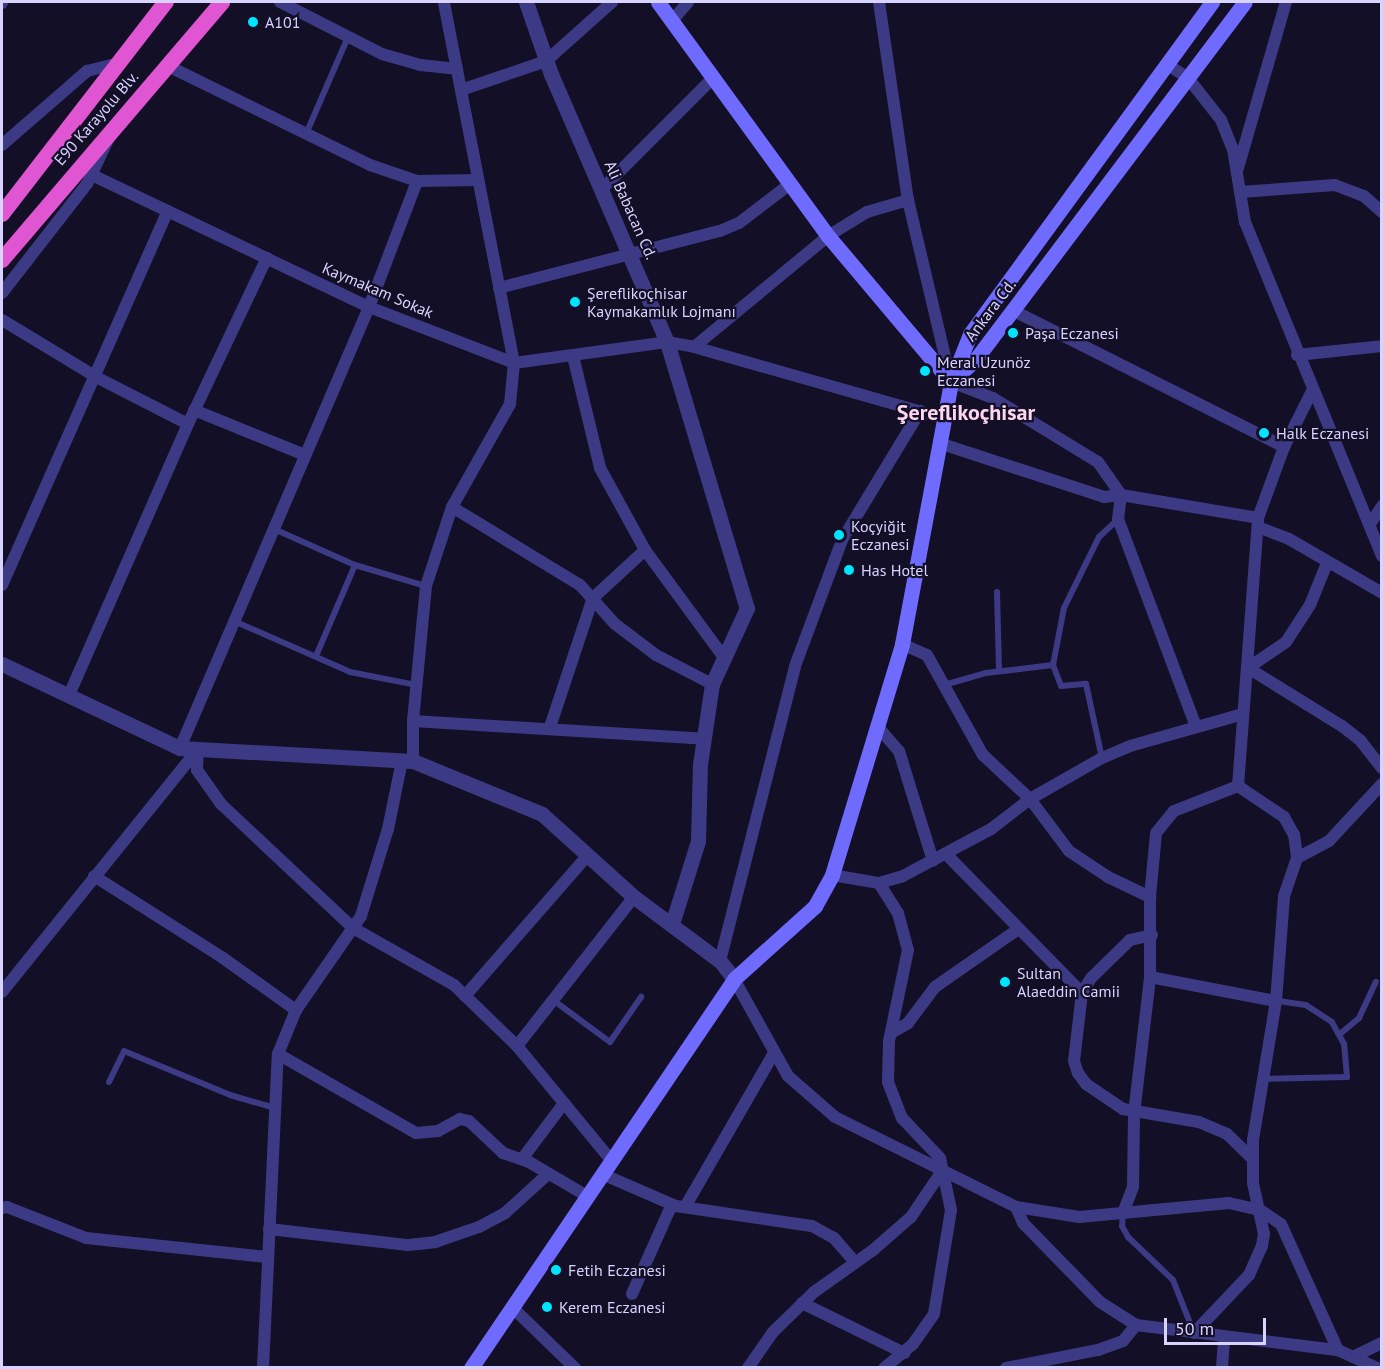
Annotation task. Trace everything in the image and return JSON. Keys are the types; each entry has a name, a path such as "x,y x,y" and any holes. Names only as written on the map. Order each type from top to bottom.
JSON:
{"highway":[{"name":"E90 Karayolu Blv.","path":"2,214 122,62 166,2"},
{"name":"E90 Karayolu Blv.","path":"2,260 112,127 222,2"}],"main road":[{"path":"471,1367 734,979 815,906 832,875 902,644 951,382 828,236 658,2"},
{"name":"Ankara Cd.","path":"951,382 970,334 1212,2"},
{"name":"Ankara Cd.","path":"951,382 975,360 1245,2"}],"street":[{"path":"280,2 348,37 401,60 457,69"},
{"path":"263,1368 278,1054 296,1011 361,916 408,761 426,586 452,507 510,404 514,363 444,2"},
{"name":"Ali Babacan Cd.","path":"526,2 546,61 667,342 747,608 723,656"},
{"path":"461,90 546,61 612,2"},
{"path":"672,21 688,2"},
{"path":"1237,172 1286,2"},
{"path":"881,3 908,200 951,382 993,398 1098,462 1121,495 1118,519 1196,727"},
{"path":"2,142 87,71 122,62"},
{"path":"166,65 370,165 417,181 478,180"},
{"path":"1168,65 1188,78 1221,120 1237,172 1245,222 1297,355 1382,556"},
{"path":"602,189 712,78"},
{"path":"2,293 93,175 112,127"},
{"name":"Kaymakam Sokak","path":"93,175 369,307 514,363 667,342 694,347 944,418"},
{"path":"180,748 369,307 417,181"},
{"path":"499,288 632,257 739,223 790,184"},
{"path":"1240,192 1335,185 1364,196 1382,212"},
{"path":"694,347 828,236 867,212 908,200"},
{"path":"2,585 168,211"},
{"path":"69,695 194,410 267,258"},
{"path":"1012,310 1284,447"},
{"path":"2,320 96,377 188,424"},
{"path":"1297,355 1382,346"},
{"path":"573,356 600,468 645,550 723,656 712,684 704,739 698,841 672,924"},
{"path":"1238,786 1258,522 1284,447 1312,391"},
{"path":"194,410 305,455"},
{"path":"720,961 795,666 842,540 920,411"},
{"path":"939,443 1104,497 1121,495 1258,522 1382,593"},
{"path":"1370,524 1382,506"},
{"path":"452,507 580,585 615,624 656,655 712,684"},
{"path":"550,727 593,598 645,550"},
{"path":"1248,668 1286,642 1310,605 1327,562"},
{"path":"902,644 927,656 983,755 1030,799 1069,851 1108,877 1150,897"},
{"path":"2,664 180,748 408,761 542,814 634,897 720,961 734,979 788,1076 835,1118 1016,1207 1079,1217 1229,1203 1260,1210 1281,1224 1338,1350"},
{"path":"1248,668 1342,726 1360,740 1382,768"},
{"path":"832,875 879,883 947,855 991,829 1030,799 1102,758 1243,714"},
{"path":"413,721 550,727 704,739"},
{"path":"877,726 899,752 933,861"},
{"path":"2,992 198,749"},
{"path":"198,749 197,770 221,804 353,928 454,986 465,996 517,1046 612,1160"},
{"path":"1297,858 1329,841 1382,784"},
{"path":"1194,1332 1255,1266 1264,1234 1252,1158 1276,1001 1284,896 1297,858 1294,835 1284,817 1238,786"},
{"path":"1123,1213 1133,1187 1134,1114 1150,977 1152,935 1150,897 1154,842 1164,820 1174,811 1238,786"},
{"path":"465,996 588,855"},
{"path":"947,855 1017,930 1082,993"},
{"path":"94,876 223,958 296,1011"},
{"path":"879,883 898,913 908,950 886,1064 894,1102 902,1118 940,1158 951,1223 938,1304 922,1335 885,1368"},
{"path":"517,1046 634,897"},
{"path":"891,1033 908,1023 935,987 1017,930"},
{"path":"1152,935 1130,940 1091,978 1082,993 1074,1061 1078,1073 1086,1084 1134,1114 1155,1113 1199,1122 1227,1134 1252,1158"},
{"path":"1150,977 1276,1001"},
{"path":"685,1207 774,1053"},
{"path":"278,1054 416,1133 430,1134 465,1119 503,1153 522,1159 587,1196"},
{"path":"522,1159 564,1103"},
{"path":"748,1368 773,1332 802,1303 911,1217 942,1171"},
{"path":"269,1229 408,1245 435,1242 479,1227 505,1213 548,1174"},
{"path":"602,1174 672,1204 812,1226 834,1238 854,1261"},
{"path":"632,1294 672,1204"},
{"path":"1016,1207 1023,1223 1100,1302 1136,1325 1224,1338 1338,1350 1357,1355 1377,1368"},
{"path":"2,1208 86,1238 268,1257"},
{"path":"802,1303 904,1353"},
{"path":"512,1307 575,1368"},
{"path":"1006,1368 1098,1350 1123,1341 1136,1325"},
{"path":"1222,1368 1224,1338"},
{"path":"1357,1355 1382,1343"},
{"path":"466,1368 471,1367"}],"lane":[{"path":"306,134 348,37"},
{"path":"1102,758 1086,684 1060,686 1053,664 1064,608 1099,537 1118,519"},
{"path":"274,529 355,565 426,586"},
{"path":"315,656 355,565"},
{"path":"997,592 999,671"},
{"path":"234,621 368,678 416,685"},
{"path":"944,685 999,671 1053,664"},
{"path":"1340,1034 1359,1018 1376,982"},
{"path":"553,1000 610,1042 641,997"},
{"path":"1263,1079 1347,1077 1340,1034 1316,1009 1276,1001"},
{"path":"109,1082 124,1052 230,1095 275,1107"},
{"path":"1123,1213 1124,1232 1169,1274 1194,1332"}],"place":[{"name":"A101","path":"253,22"},
{"name":"Şereflikoçhisar Kaymakamlık Lojmanı","path":"575,302"},
{"name":"Paşa Eczanesi","path":"1013,333"},
{"name":"Meral Uzunöz Eczanesi","path":"925,371"},
{"name":"Halk Eczanesi","path":"1264,433"},
{"name":"Koçyiğit Eczanesi","path":"839,535"},
{"name":"Has Hotel","path":"849,570"},
{"name":"Sultan Alaeddin Camii","path":"1005,982"},
{"name":"Fetih Eczanesi","path":"556,1270"},
{"name":"Kerem Eczanesi","path":"547,1307"}],"district":[{"name":"Şereflikoçhisar","path":"966,413"}]}
